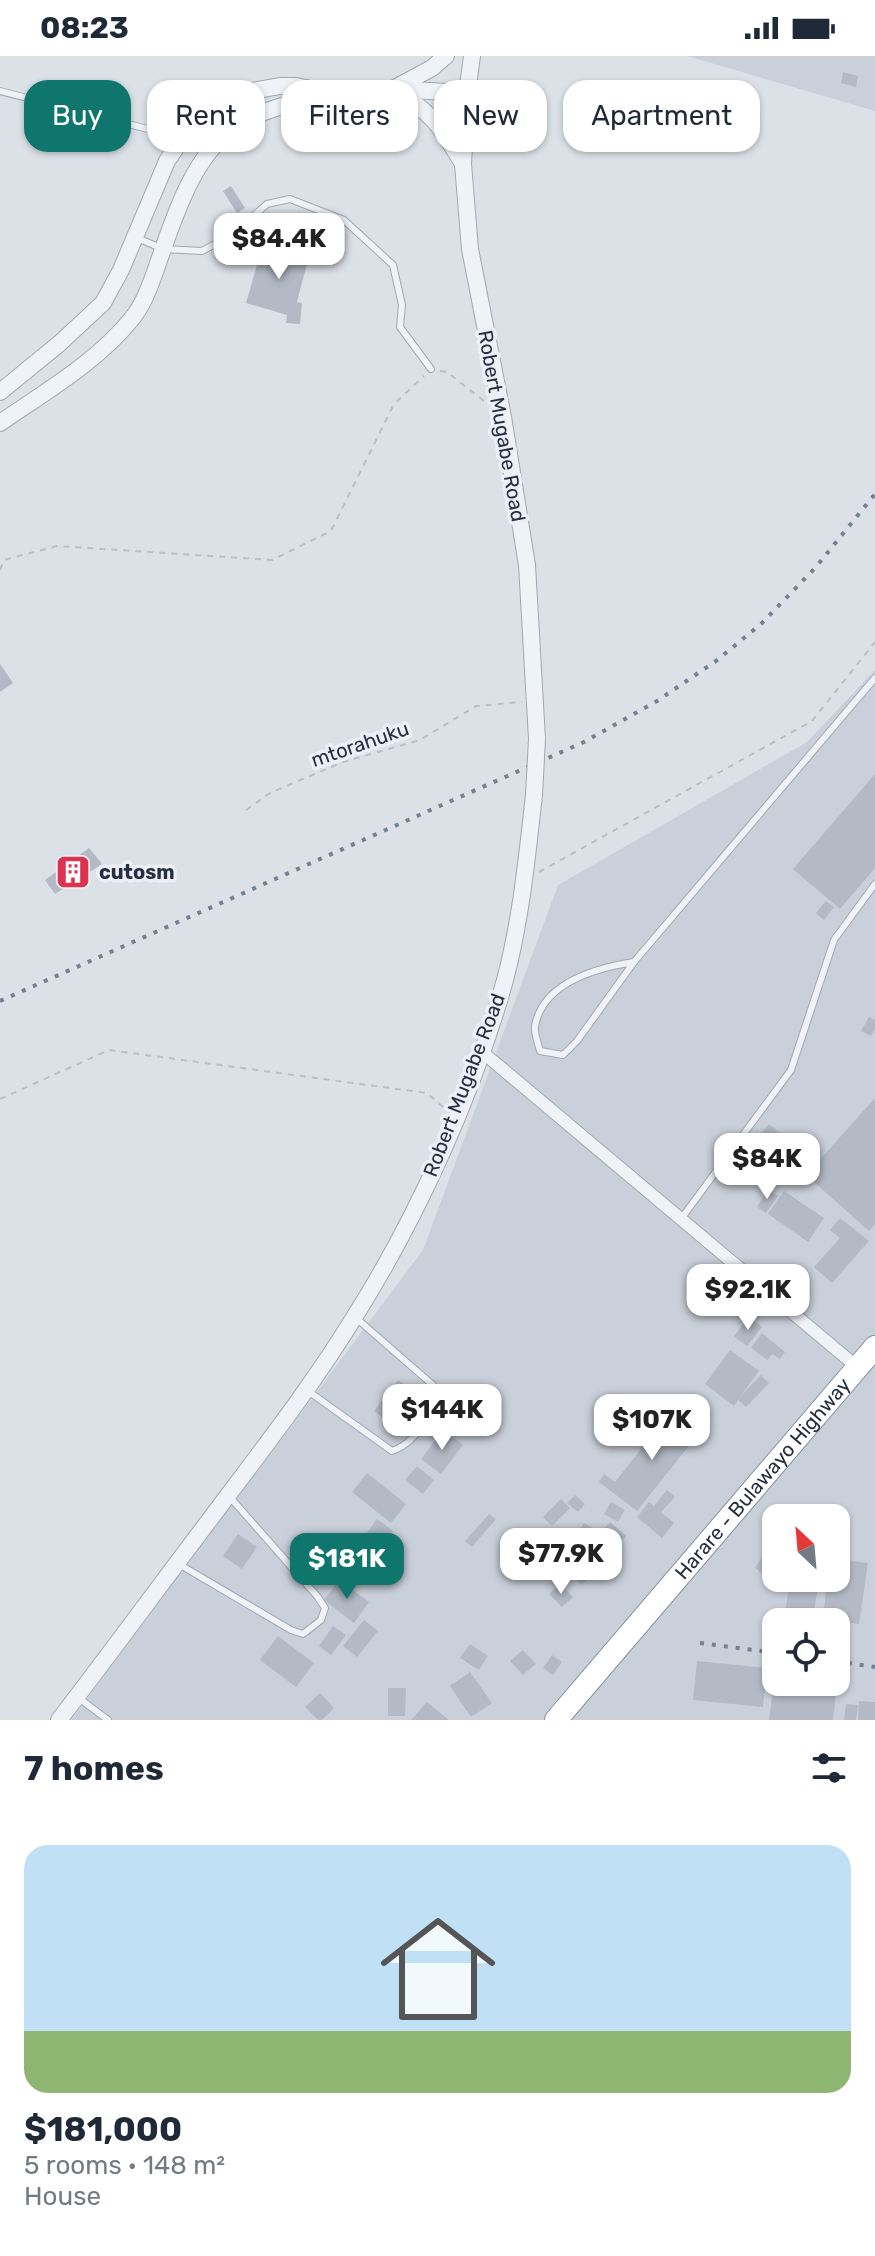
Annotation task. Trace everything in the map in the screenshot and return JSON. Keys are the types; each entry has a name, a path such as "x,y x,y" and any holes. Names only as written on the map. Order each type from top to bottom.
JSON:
{"highway":[{"name":"Harare - Bulawayo Highway","path":"556,1720 875,1347"}],"street":[{"path":"410,80 446,56"},
{"name":"Robert Mugabe Road","path":"469,80 472,56"},
{"path":"418,105 443,130 463,164"},
{"path":"0,423 105,345 134,315 153,280 178,206 196,172 236,126 281,107"},
{"path":"0,392 103,303 173,152"},
{"name":"Robert Mugabe Road","path":"59,1720 228,1495 355,1317 407,1226 455,1117 505,979 524,880 537,739 527,565 503,417 470,249 464,152"},
{"path":"481,1051 857,1367"}],"lane":[{"path":"0,91 147,128"},
{"path":"135,237 163,249 202,251 232,235 267,204 290,199 344,220 393,265 402,305 400,327 431,369"},
{"path":"634,962 598,968 544,1001 534,1029 540,1051 563,1055 577,1041 634,962 875,678"},
{"path":"681,1219 791,1070 834,940 875,884"},
{"path":"305,1389 392,1451 403,1447 440,1403 434,1386 355,1317"},
{"path":"177,1563 291,1630 303,1634 321,1620 325,1608 317,1596 228,1495"},
{"path":"77,1696 108,1720"}],"path":[{"path":"0,570 4,560 57,546 272,560 331,531 394,404 431,369 447,372 503,417"},
{"path":"524,880 812,721 875,642"},
{"name":"mtorahuku","path":"246,810 270,793 343,762 420,740 476,706 531,701"},
{"path":"0,1099 109,1050 427,1093 455,1117"}],"shaded area":[{"path":"687,56 875,56 875,111"},
{"path":"875,670 875,1720 71,1720 423,1250 558,885 807,742"}],"building":[{"path":"843,72 858,76 856,87 841,83"},
{"path":"231,186 245,208 237,213 223,191"},
{"path":"264,241 310,252 297,302 302,303 300,324 286,323 287,315 246,303"},
{"path":"0,664 13,683 0,692"},
{"path":"875,774 875,868 840,909 793,869"},
{"name":"cutosm","path":"89,848 102,864 55,894 45,880"},
{"path":"826,901 834,907 824,920 816,913"},
{"path":"869,1017 875,1020 871,1036 861,1031"},
{"path":"875,1098 875,1224 869,1231 806,1175"},
{"path":"769,1124 785,1137 771,1154 755,1141"},
{"path":"768,1189 778,1196 766,1213 757,1207"},
{"path":"784,1191 824,1218 808,1242 768,1214"},
{"path":"840,1218 869,1241 832,1283 814,1267 840,1238 830,1230"},
{"path":"749,1317 762,1327 747,1346 734,1336"},
{"path":"762,1333 785,1352 780,1359 772,1354 767,1360 751,1348"},
{"path":"730,1350 759,1371 740,1397 761,1375 769,1383 746,1407 738,1400 734,1406 705,1384"},
{"path":"398,1380 415,1392 391,1424 374,1411"},
{"path":"671,1411 699,1433 637,1511 599,1482 604,1474 615,1482"},
{"path":"443,1430 463,1445 441,1474 421,1459"},
{"path":"417,1466 434,1480 423,1494 405,1480"},
{"path":"367,1473 406,1504 391,1523 352,1492"},
{"path":"667,1490 675,1497 661,1512 674,1523 662,1538 637,1517 649,1502 654,1506"},
{"path":"575,1495 585,1504 578,1512 567,1503"},
{"path":"561,1499 570,1508 552,1526 543,1517"},
{"path":"611,1502 625,1510 618,1522 604,1514"},
{"path":"489,1514 496,1519 472,1547 465,1541"},
{"path":"377,1519 393,1531 365,1569 349,1557"},
{"path":"610,1522 626,1536 582,1585 566,1571 578,1557 567,1551 584,1523 600,1533"},
{"path":"238,1534 257,1547 242,1569 223,1556"},
{"path":"762,1557 762,1574 755,1568"},
{"path":"348,1558 363,1569 355,1580 340,1569"},
{"path":"850,1561 868,1563 859,1624 850,1623 850,1608 824,1608 826,1592 850,1592"},
{"path":"339,1580 369,1602 354,1623 324,1600"},
{"path":"560,1584 573,1597 562,1607 549,1594"},
{"path":"788,1592 817,1592 814,1608 786,1608"},
{"path":"364,1620 378,1631 357,1657 343,1646"},
{"path":"333,1626 346,1635 331,1655 319,1646"},
{"path":"278,1636 314,1663 296,1687 260,1660"},
{"path":"470,1644 488,1656 479,1670 460,1658"},
{"path":"523,1650 536,1664 523,1675 510,1661"},
{"path":"552,1655 562,1662 553,1675 543,1668"},
{"path":"697,1661 762,1668 763,1707 693,1700"},
{"path":"470,1672 492,1703 471,1717 450,1686"},
{"path":"388,1688 406,1688 405,1716 388,1716"},
{"path":"320,1693 334,1708 318,1720 305,1707"},
{"path":"772,1696 836,1696 833,1720 769,1720"},
{"path":"859,1701 875,1702 875,1720 858,1720"},
{"path":"427,1702 449,1720 411,1720"},
{"path":"846,1704 858,1705 856,1720 844,1720"}],"railway":[{"path":"0,1001 584,742 657,701 716,661 761,624 816,567 875,494"},
{"path":"700,1643 762,1651"},
{"path":"850,1663 875,1667"}],"place":[{"name":"cutosm","path":"73,872"}]}
